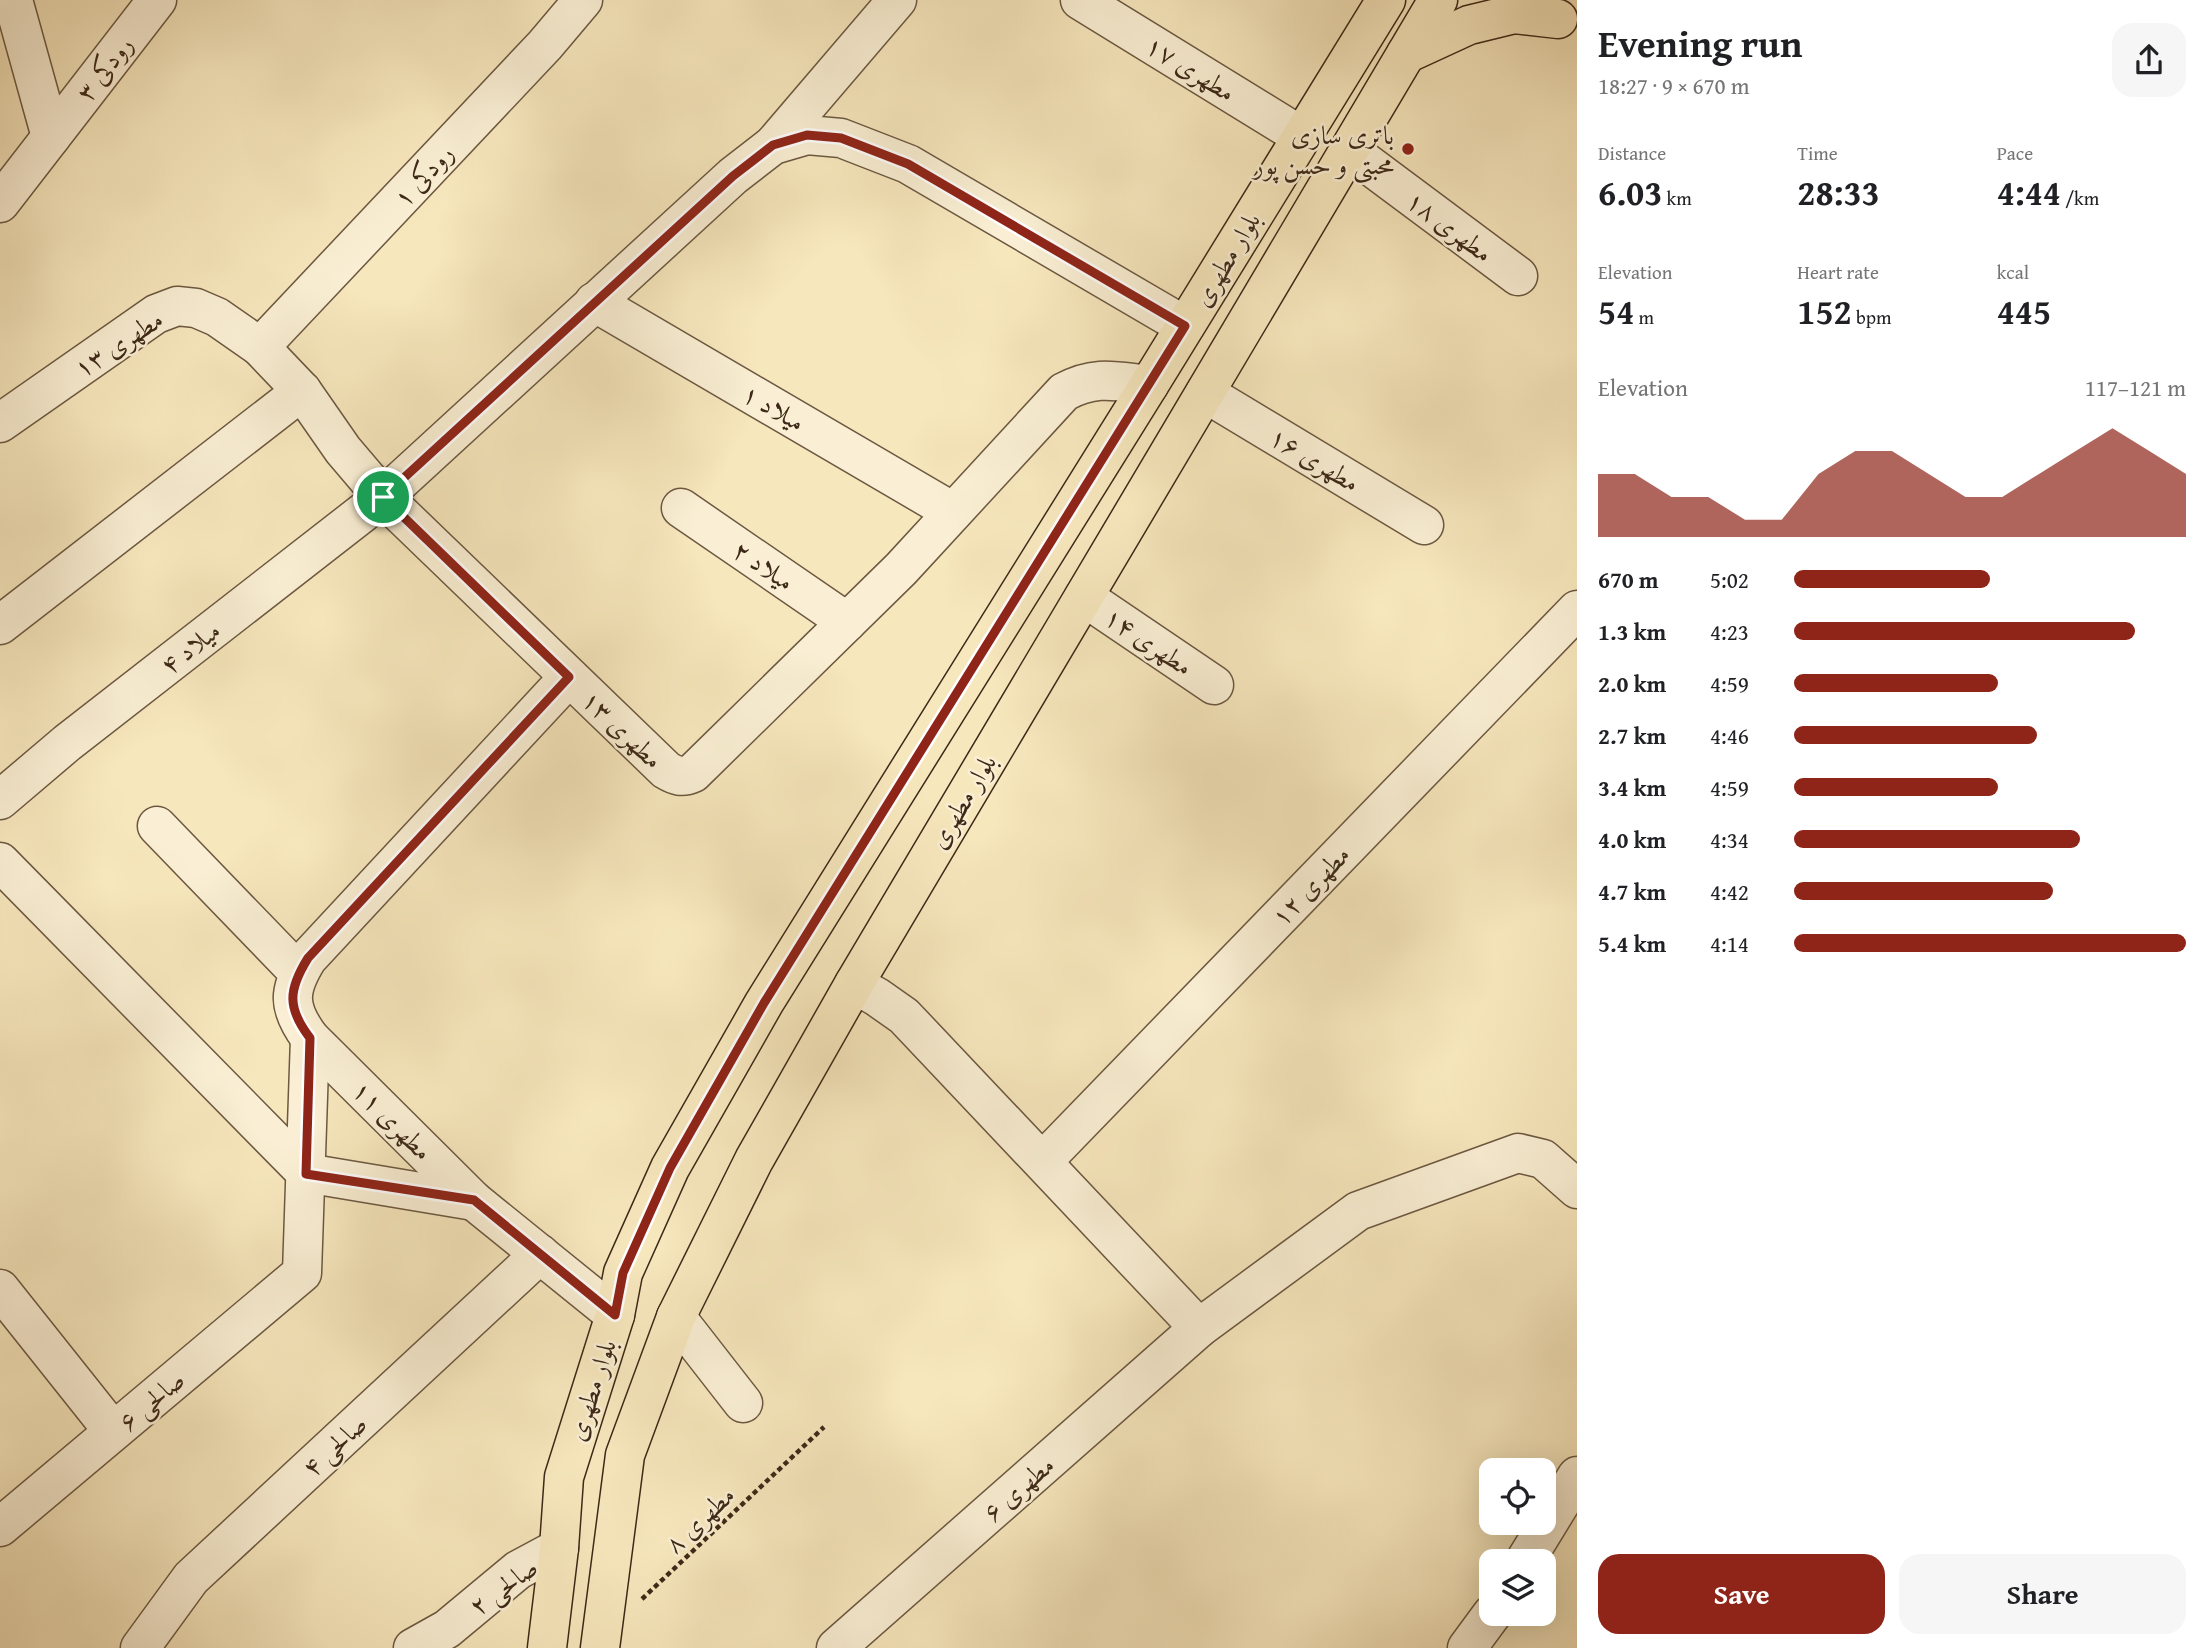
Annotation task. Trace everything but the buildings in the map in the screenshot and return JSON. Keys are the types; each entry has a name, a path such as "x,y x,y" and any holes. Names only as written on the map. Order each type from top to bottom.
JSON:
{"main road":[{"name":"بلوار مطهری","path":"547,1648 564,1477 615,1315 623,1273 670,1168 764,1003 1149,385 1301,136 1360,32 1386,0"},
{"name":"بلوار مطهری","path":"600,1648 625,1455 676,1317 754,1160 854,984 1438,0"},
{"path":"1360,32 1396,70 1469,25 1514,14 1555,17"}],"street":[{"path":"13,0 51,137"},
{"name":"رودکی ۳","path":"0,203 157,0"},
{"name":"رودکی ۱","path":"260,348 545,45 583,0"},
{"path":"773,145 897,0"},
{"name":"مطهری ۱۷","path":"1080,0 1301,136"},
{"path":"773,145 807,135 841,138 908,164 1185,326"},
{"name":"میلاد ۴","path":"0,800 67,743 383,497 733,176 773,145"},
{"name":"مطهری ۱۸","path":"1349,150 1518,276"},
{"name":"میلاد ۱","path":"594,302 953,512"},
{"name":"مطهری ۱۳","path":"0,423 156,314 177,306 196,308 217,317 260,348 302,391 343,450 383,497 666,770 685,777 693,774 901,569 1064,392 1082,382 1100,379 1149,385"},
{"path":"0,625 302,391"},
{"name":"مطهری ۱۶","path":"1205,393 1424,525"},
{"name":"میلاد ۲","path":"681,508 846,622"},
{"name":"مطهری ۱۴","path":"1084,597 1214,684"},
{"name":"مطهری ۱۲","path":"1043,1161 1577,610"},
{"path":"157,826 296,981 308,958 569,677"},
{"path":"0,862 306,1174 474,1200"},
{"name":"مطهری ۱۱","path":"296,981 292,1007 310,1038 474,1200 615,1315"},
{"path":"854,984 904,1016 1199,1328"},
{"path":"306,1174 310,1038"},
{"name":"مطهری ۶","path":"836,1648 1199,1328 1358,1211 1518,1153 1543,1158 1577,1189"},
{"name":"صالحی ۶","path":"0,1527 302,1273 306,1174"},
{"name":"صالحی ۴","path":"140,1648 191,1578 540,1254"},
{"path":"0,1289 113,1432"},
{"path":"676,1317 743,1403"},
{"path":"1532,1549 1577,1476"},
{"name":"صالحی ۲","path":"413,1648 447,1629 518,1570 559,1548"},
{"path":"1467,1648 1483,1626"}],"path":[{"name":"مطهری ۸","path":"641,1600 824,1427"}],"place":[{"name":"باتری سازی محبتی و حسن پور","path":"1408,149"}],"route":[{"path":"807,135 841,138 908,164 1185,326 764,1003 670,1168 623,1273 615,1315 474,1200 306,1174 310,1038 292,1007 293,990 299,973 308,958 569,677 383,497 733,176 773,145 807,135"}]}
